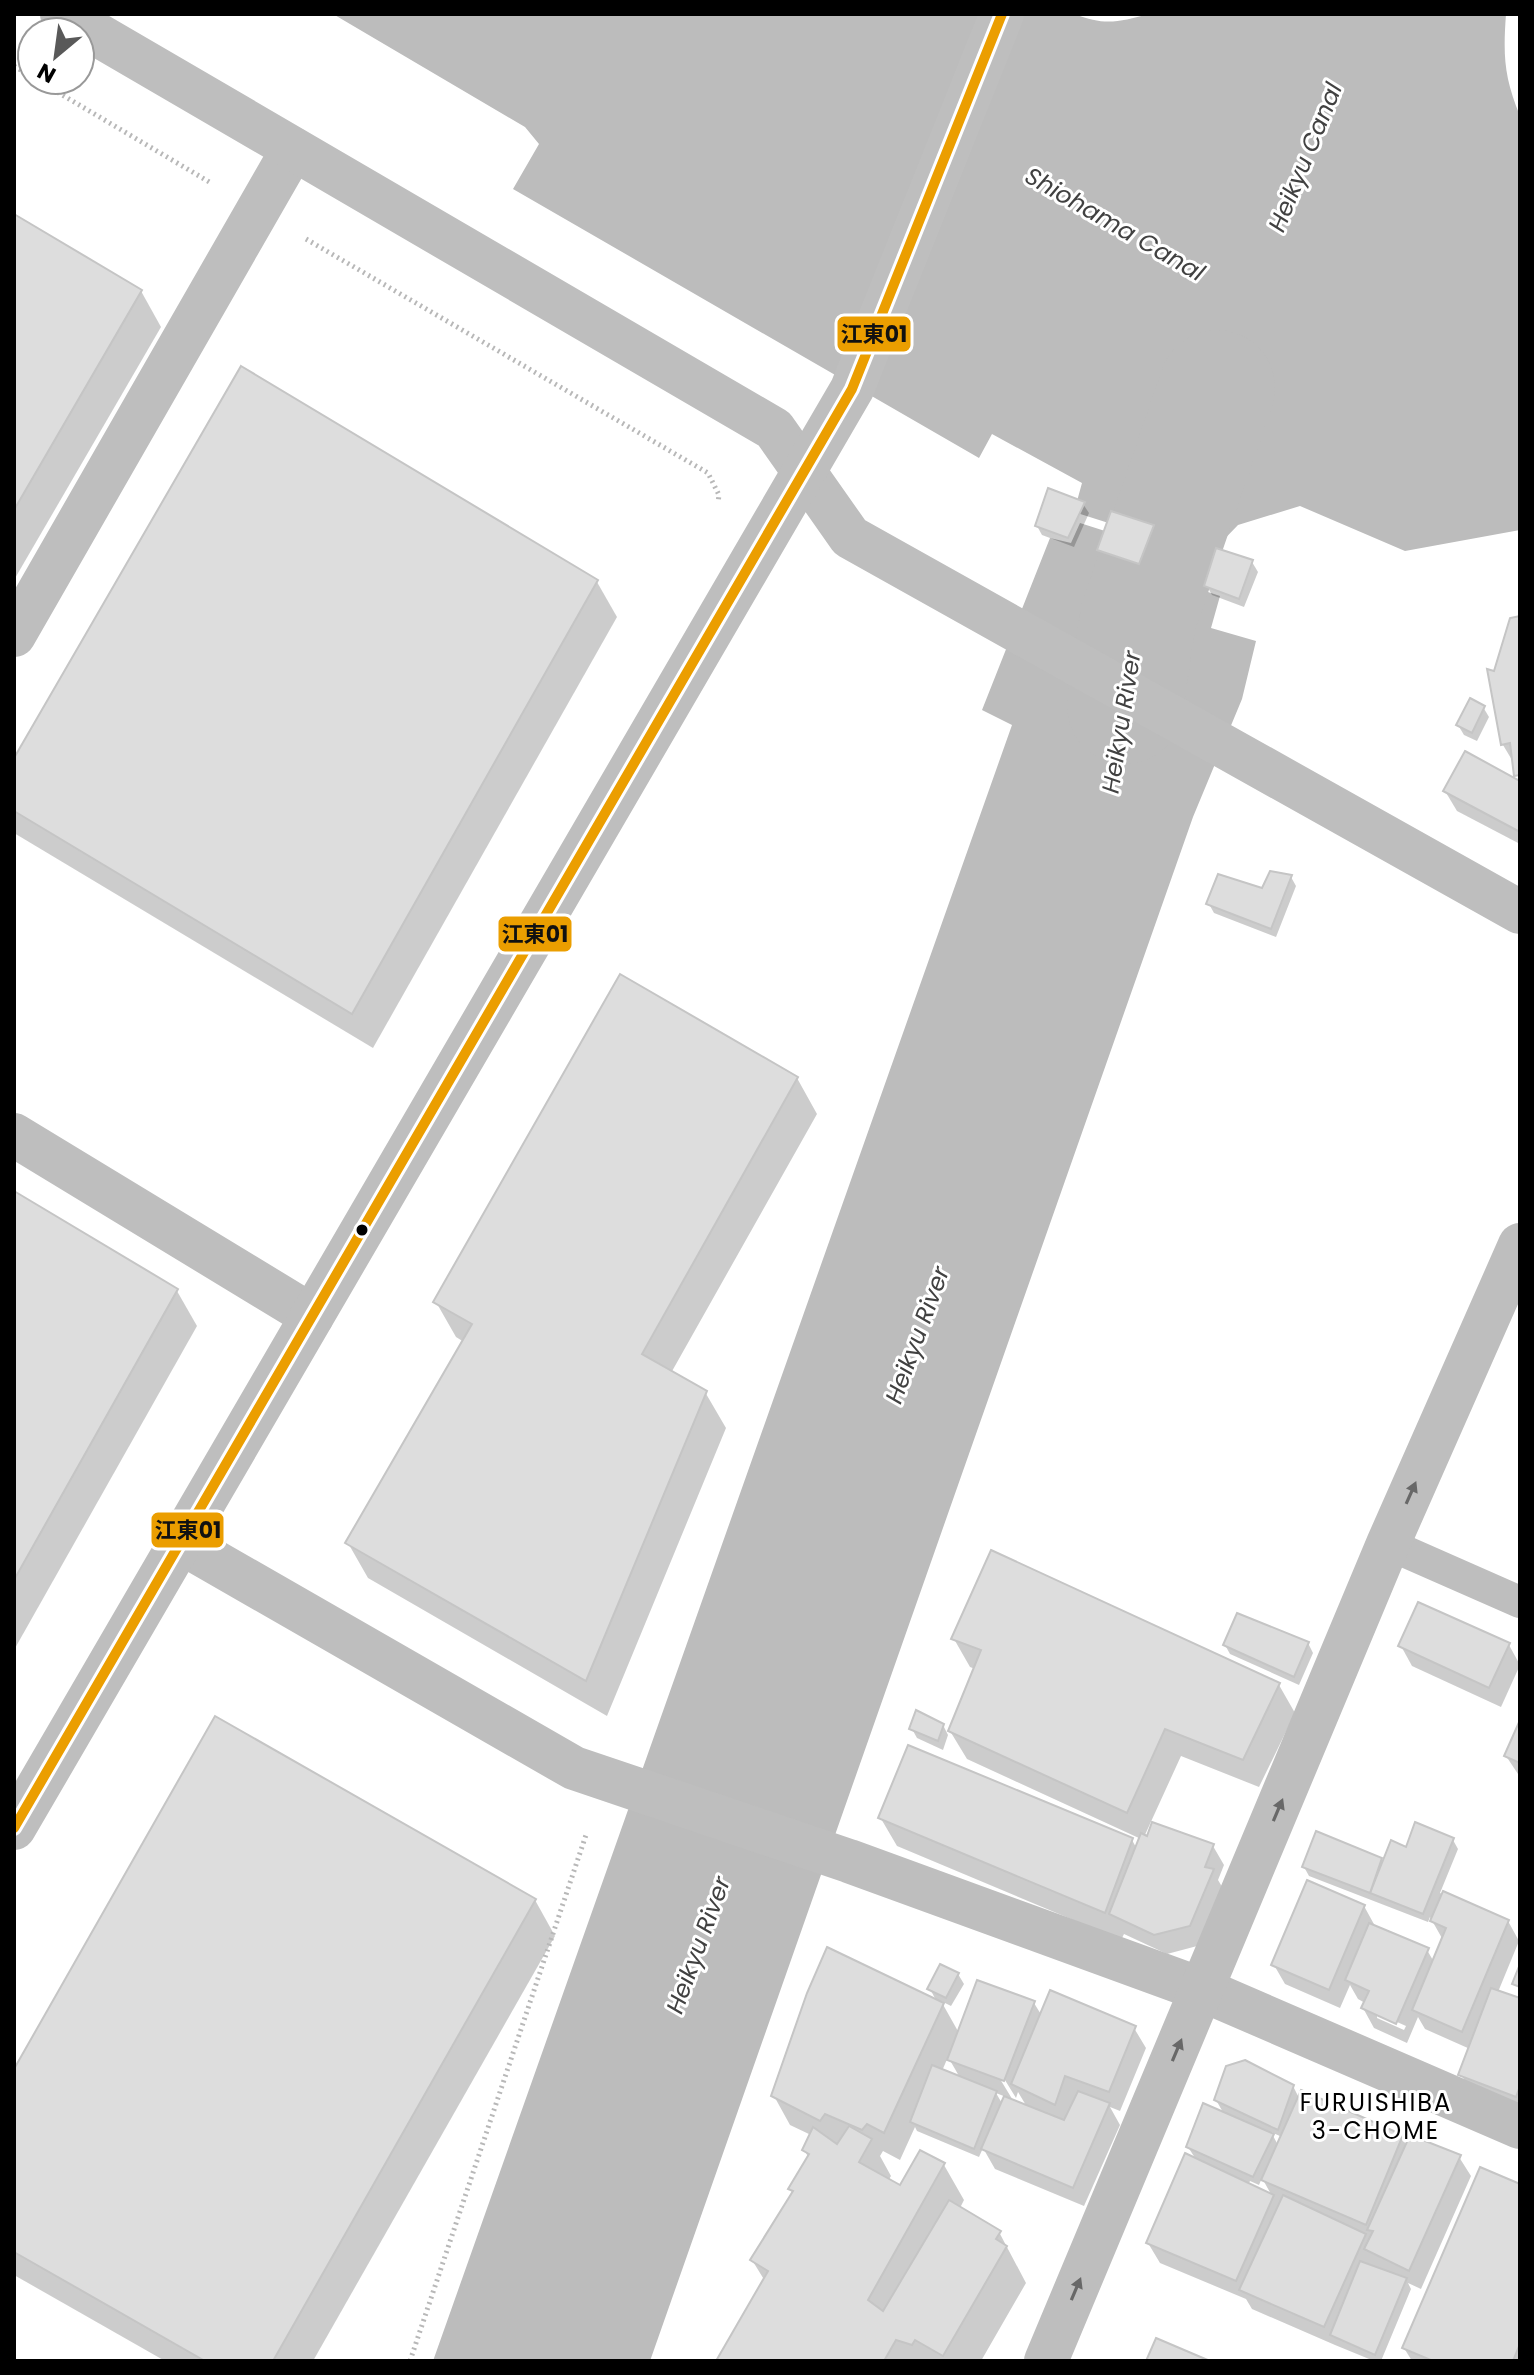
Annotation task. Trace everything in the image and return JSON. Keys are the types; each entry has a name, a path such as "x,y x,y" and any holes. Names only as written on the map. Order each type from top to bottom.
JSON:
{"street":[{"path":"62,14 774,429 850,537 1520,912"},
{"path":"14,1828 857,377 1002,14"},
{"path":"14,635 293,149"},
{"path":"14,1135 312,1316"},
{"path":"1046,2361 1388,1544 1515,1271"},
{"path":"180,1542 574,1768 849,1861 1203,1990 1519,2124"}],"lane":[{"path":"1388,1544 1520,1602"}],"path":[{"path":"64,96 708,473 719,495 717,506"},
{"path":"410,2361 589,1826"}],"water":[{"path":"333,14 1075,14 1112,22 1149,14 1506,14 1506,66 1520,116 1520,530 1405,551 1300,506 1238,525 1209,555 1074,512 1082,483 992,434 979,458 513,189 539,144 525,127"},
{"path":"1080,523 1205,563 1199,589 1220,596 1211,628 1256,641 1242,699 1193,817 650,2361 433,2361 1012,725 982,710 1050,538 1071,543"}],"building":[{"path":"14,214 142,290 14,510"},
{"path":"241,366 598,580 352,1014 14,811 14,758"},
{"path":"1048,488 1085,502 1068,538 1035,526"},
{"path":"1111,511 1154,525 1139,564 1097,550"},
{"path":"1216,548 1253,560 1239,599 1204,586"},
{"path":"1520,616 1520,775 1514,776 1510,743 1501,745 1487,669 1494,671 1510,618"},
{"path":"1470,698 1485,706 1472,733 1456,725"},
{"path":"1465,751 1520,781 1520,832 1443,791"},
{"path":"1270,871 1292,875 1271,929 1206,904 1218,874 1262,888"},
{"path":"620,974 798,1077 642,1354 707,1391 586,1681 345,1543 472,1324 433,1302"},
{"path":"14,1191 178,1289 14,1580"},
{"path":"991,1550 1280,1683 1243,1760 1165,1729 1127,1813 948,1731 981,1650 951,1639"},
{"path":"1418,1602 1510,1643 1489,1688 1398,1646"},
{"path":"1237,1613 1309,1642 1294,1677 1223,1645"},
{"path":"916,1710 944,1724 938,1741 909,1729"},
{"path":"215,1716 536,1899 273,2361 205,2361 14,2252 14,2069"},
{"path":"1520,1720 1520,1763 1504,1756"},
{"path":"908,1745 1133,1838 1105,1913 878,1818"},
{"path":"1152,1822 1214,1844 1205,1867 1214,1869 1190,1926 1154,1935 1109,1914 1141,1833 1147,1836"},
{"path":"1415,1822 1454,1838 1423,1914 1370,1893 1391,1840 1406,1847"},
{"path":"1316,1831 1382,1858 1370,1893 1302,1867"},
{"path":"1307,1880 1365,1905 1329,1990 1271,1965"},
{"path":"1443,1891 1509,1920 1462,2032 1412,2010 1446,1928 1430,1921"},
{"path":"1369,1923 1429,1948 1396,2024 1361,2008 1369,1991 1345,1980"},
{"path":"827,1947 944,2003 884,2133 867,2124 862,2130 825,2114 820,2121 771,2096 807,1993"},
{"path":"940,1964 959,1973 946,1998 927,1989"},
{"path":"1520,1964 1520,1987 1512,1984"},
{"path":"977,1980 1035,2001 1004,2081 947,2060"},
{"path":"1491,1988 1520,1998 1520,2086 1516,2097 1458,2075"},
{"path":"1050,1990 1136,2026 1109,2092 1065,2076 1055,2105 1011,2084"},
{"path":"1245,2060 1294,2085 1278,2130 1214,2100 1226,2066"},
{"path":"932,2065 997,2091 974,2149 910,2122"},
{"path":"1301,2090 1403,2135 1366,2225 1261,2180"},
{"path":"1078,2091 1110,2103 1073,2188 981,2149 1004,2096 1064,2120"},
{"path":"1203,2103 1274,2134 1253,2177 1186,2147"},
{"path":"849,2126 872,2139 859,2162 900,2185 920,2150 945,2163 868,2300 883,2311 949,2200 1001,2231 996,2239 1007,2246 943,2356 915,2340 912,2345 896,2340 884,2361 716,2361 768,2271 750,2260 793,2191 788,2189 809,2154 802,2150 813,2127 837,2144"},
{"path":"1410,2135 1461,2155 1409,2271 1364,2249 1373,2231 1367,2230"},
{"path":"1185,2153 1274,2195 1236,2281 1146,2243"},
{"path":"1480,2167 1520,2184 1520,2344 1513,2361 1433,2361 1402,2348"},
{"path":"1283,2195 1366,2234 1324,2327 1239,2290"},
{"path":"1360,2261 1407,2278 1375,2355 1330,2335"},
{"path":"1156,2338 1210,2361 1146,2361"}],"waterway":[{"name":"Heikyu River","path":"1125,706 1138,618 1217,388"}],"transit line":[{"name":"江東01","path":"14,1828 852,389 1002,14"}],"district":[{"name":"FURUISHIBA 3-CHOME","path":"1376,2116"}],"water label":[{"name":"Heikyu Canal","path":"1305,157"},
{"name":"Shiohama Canal","path":"1115,224"}]}
